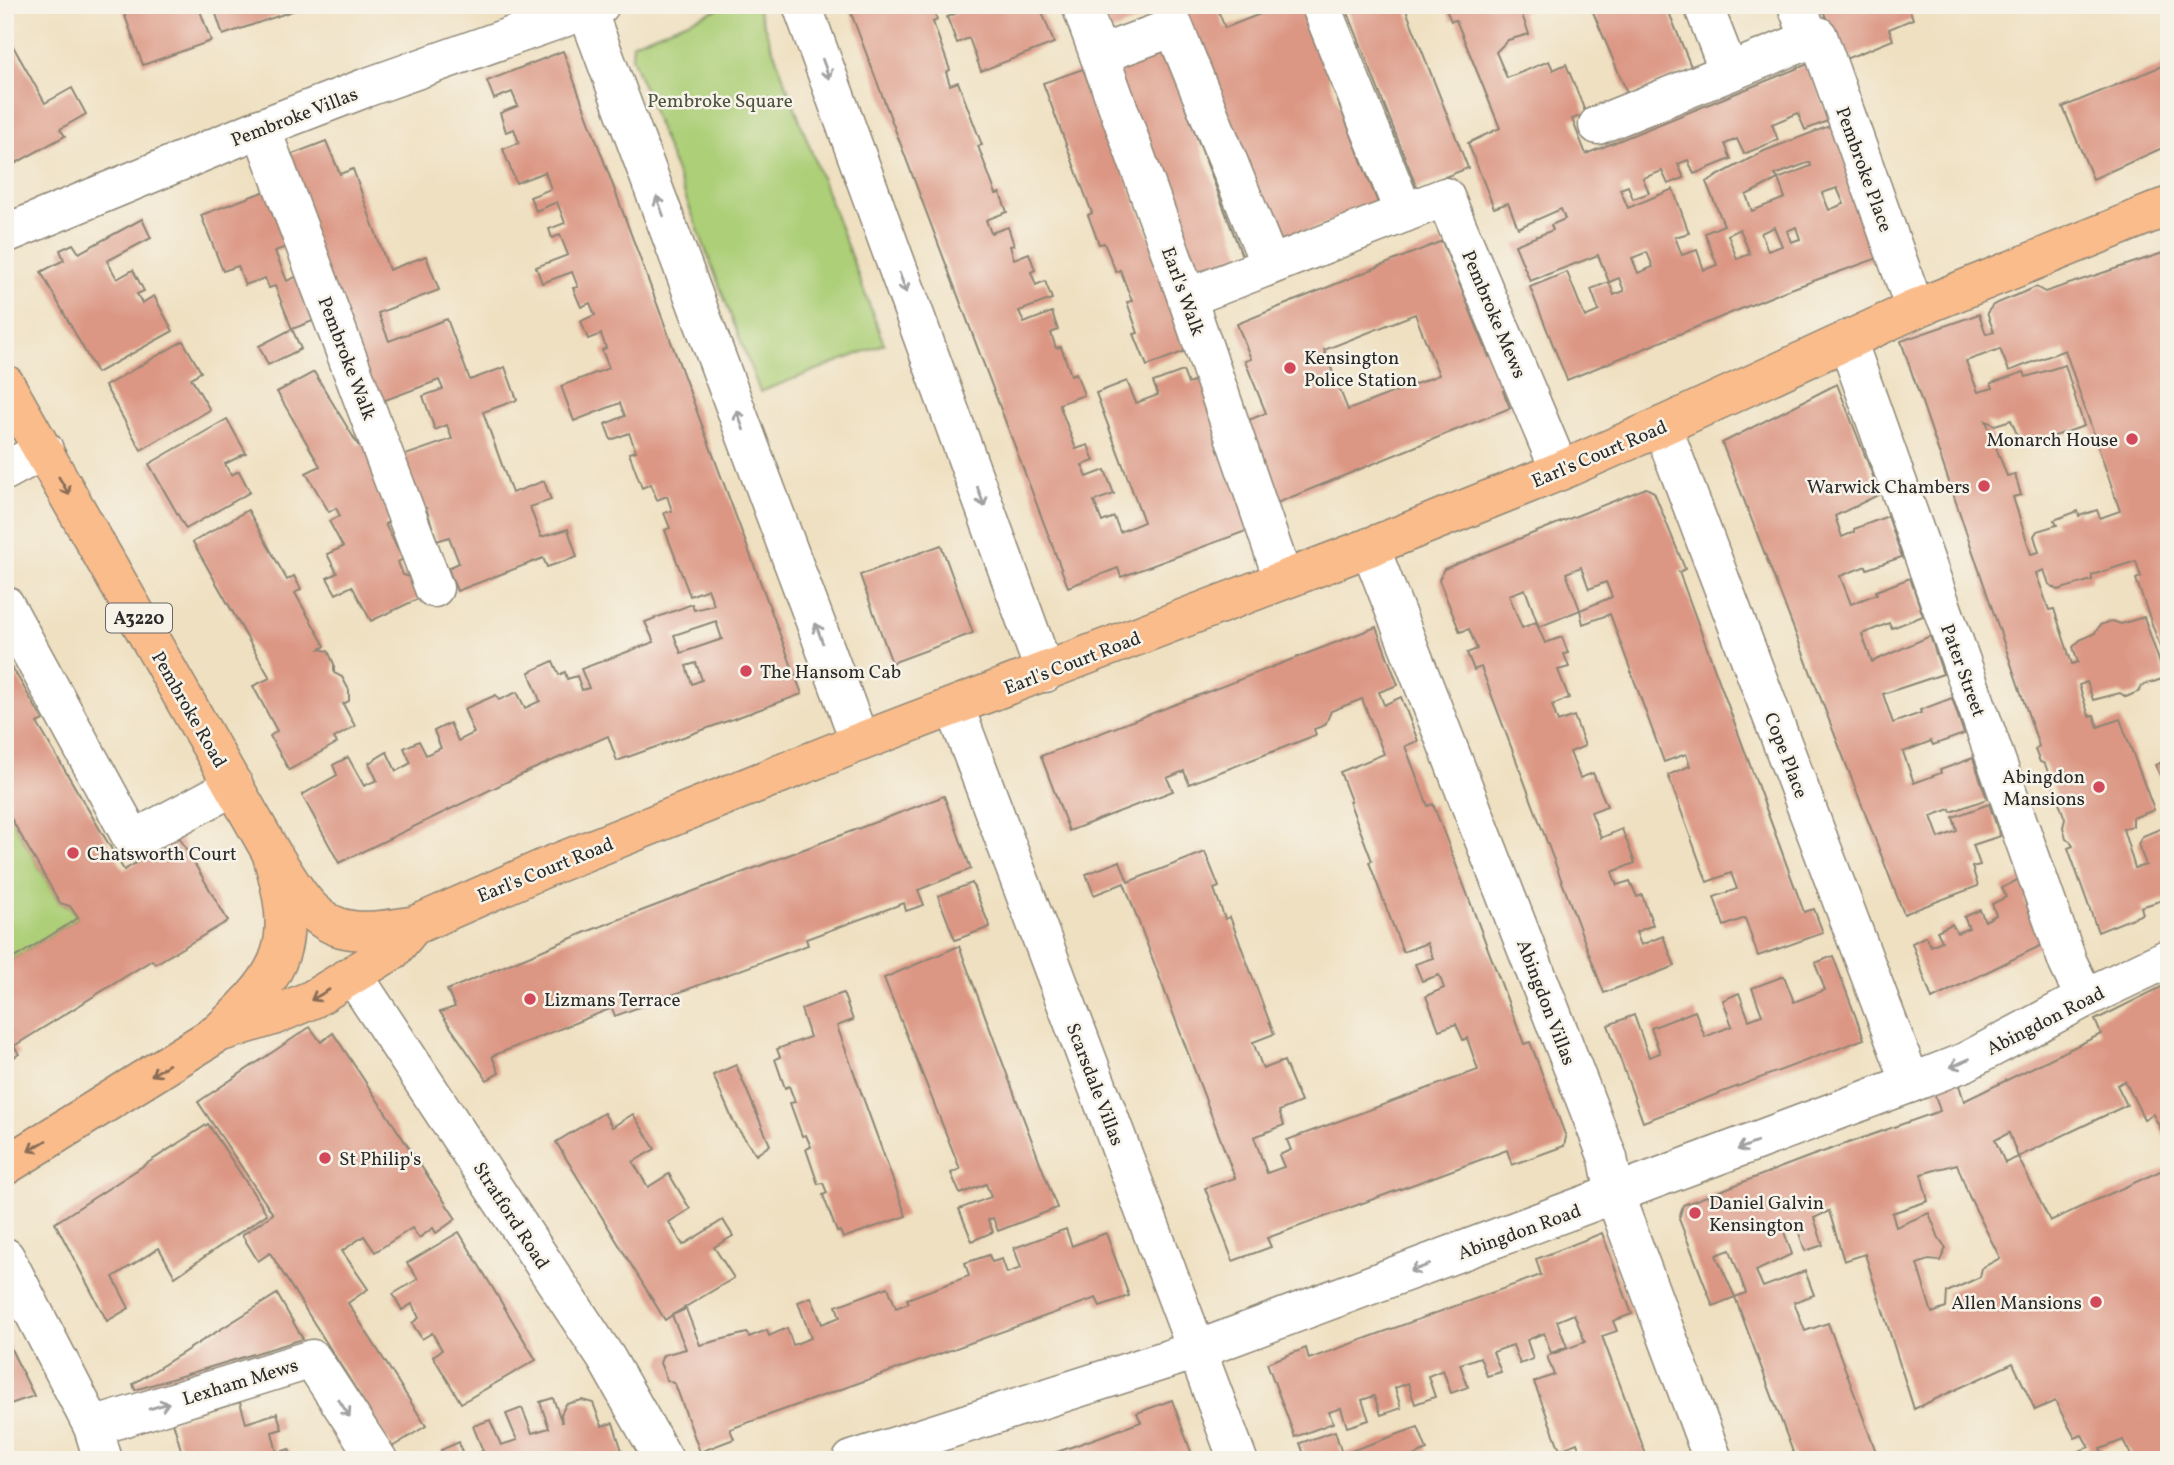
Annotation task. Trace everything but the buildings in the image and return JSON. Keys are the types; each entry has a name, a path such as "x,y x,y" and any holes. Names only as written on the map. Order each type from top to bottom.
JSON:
{"main road":[{"name":"Earl's Court Road","path":"5,1166 218,1033 273,1016 313,999 392,951 413,926 547,867 1560,471 1915,309 2169,206"},
{"name":"Pembroke Road","path":"5,384 271,852 308,906 320,919 335,927 354,931 413,926"},
{"name":"Pembroke Road","path":"218,1033 262,989 275,970 283,947 286,915 271,852"}],"street":[{"path":"802,5 1045,674"},
{"name":"Earl's Walk","path":"1081,5 1187,298 1283,579"},
{"path":"1703,5 1729,72"},
{"path":"594,8 860,743"},
{"name":"Pembroke Villas","path":"5,234 365,88 594,8"},
{"path":"1322,9 1404,212"},
{"name":"Pembroke Place","path":"1598,125 1729,72 1804,22 1818,36 1915,309"},
{"path":"1099,55 1174,27 1270,265"},
{"name":"Pembroke Walk","path":"261,128 434,588"},
{"name":"Pembroke Mews","path":"1187,298 1444,197 1560,471"},
{"name":"Pater Street","path":"1847,340 2068,963 2085,998"},
{"name":"Cope Place","path":"1662,426 1911,1083"},
{"path":"5,471 44,450"},
{"name":"Abingdon Villas","path":"1370,547 1603,1144 1615,1196 1713,1460"},
{"path":"5,605 134,840 234,786"},
{"name":"Scarsdale Villas","path":"955,708 1238,1460"},
{"name":"Abingdon Road","path":"852,1460 1197,1350 1615,1196 1965,1062 2085,998 2169,958"},
{"name":"Stratford Road","path":"353,975 606,1358 664,1460"},
{"path":"5,1257 98,1443"},
{"name":"Lexham Mews","path":"98,1443 312,1359 378,1460"}],"green space":[{"name":"Pembroke Square","path":"728,5 757,7 884,344 760,392 632,57 633,43"},
{"path":"5,808 60,903 70,906 78,918 5,964"}],"place":[{"name":"Kensington Police Station","path":"1290,368"},
{"name":"Monarch House","path":"2132,439"},
{"name":"Warwick Chambers","path":"1984,486"},
{"name":"The Hansom Cab","path":"746,671"},
{"name":"Abingdon Mansions","path":"2099,787"},
{"name":"Chatsworth Court","path":"73,853"},
{"name":"Lizmans Terrace","path":"530,999"},
{"name":"St Philip's","path":"325,1158"},
{"name":"Daniel Galvin Kensington","path":"1695,1213"},
{"name":"Allen Mansions","path":"2096,1302"}]}
